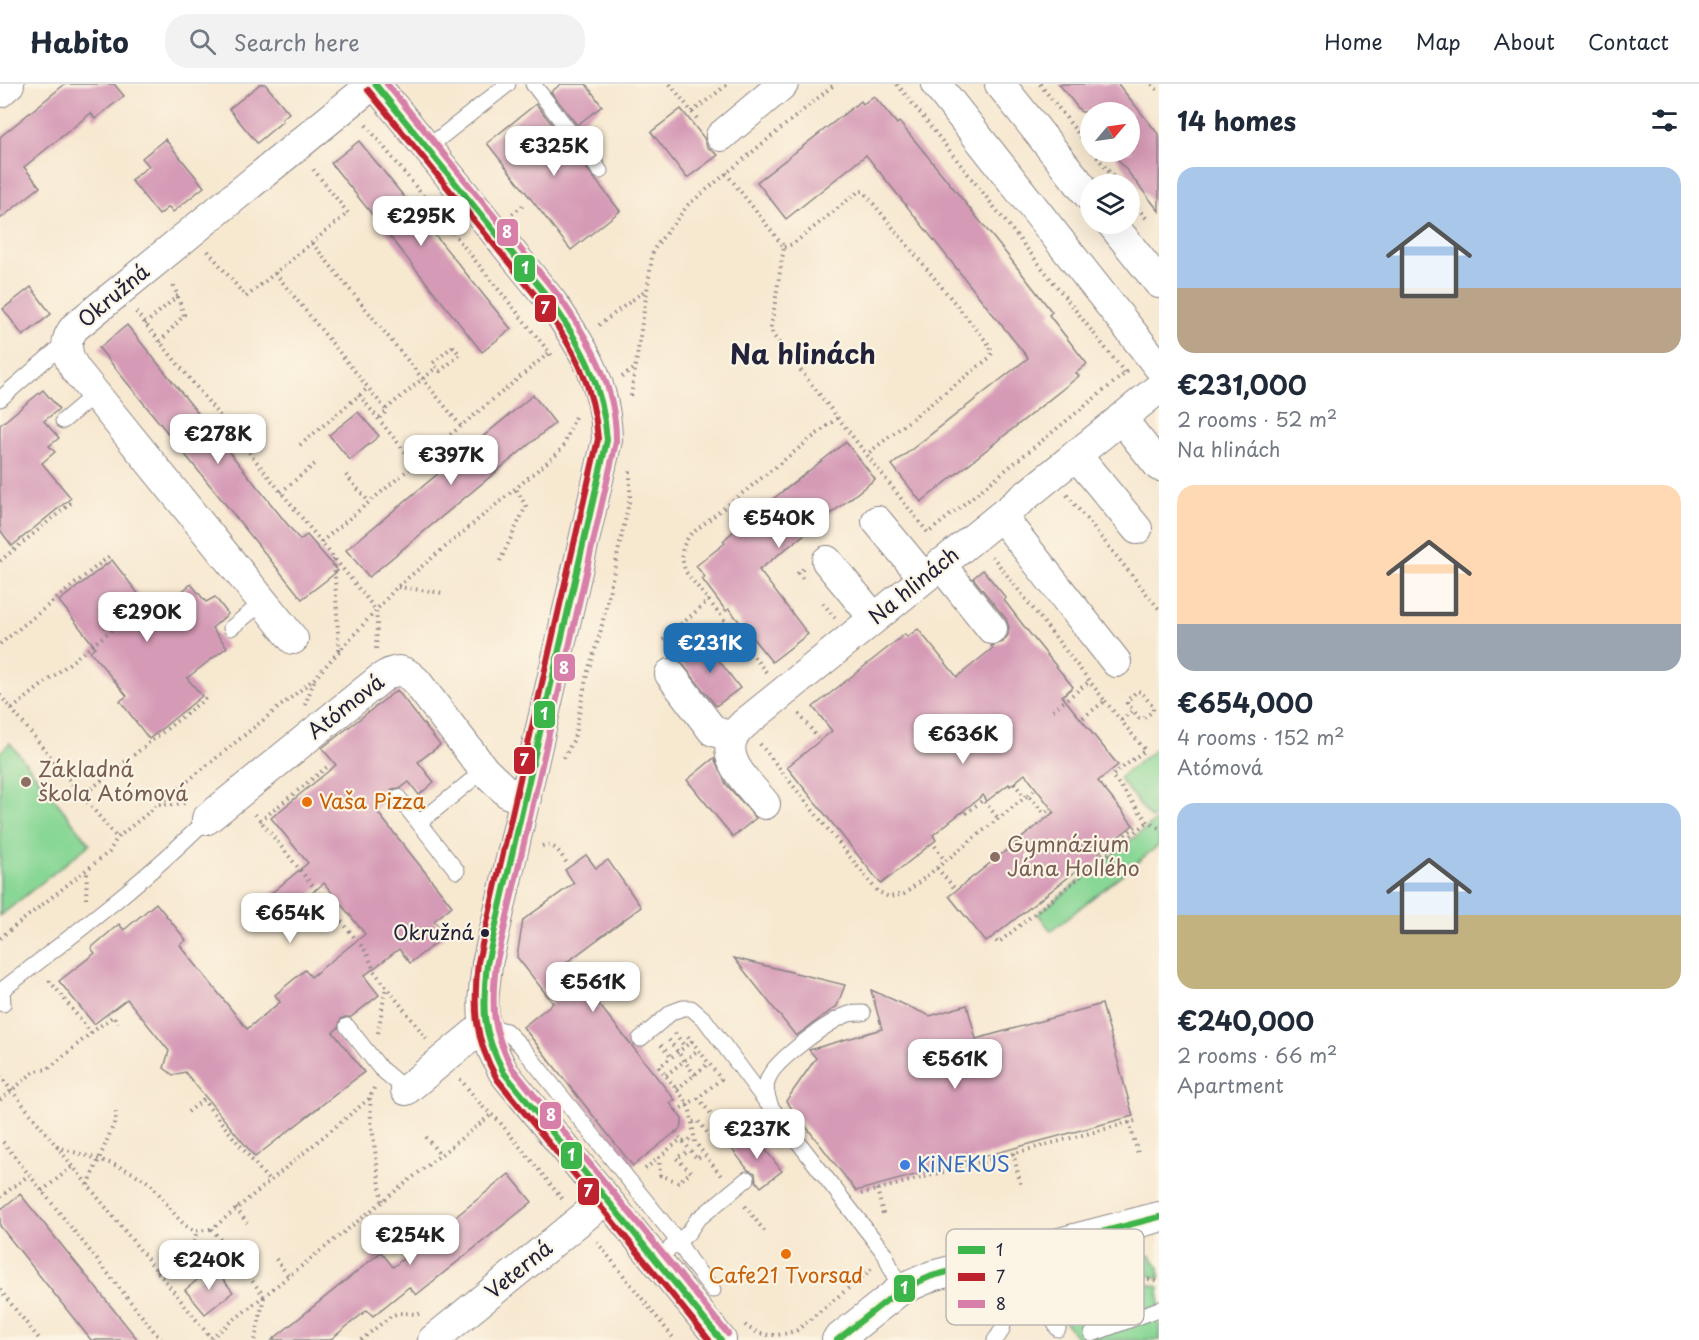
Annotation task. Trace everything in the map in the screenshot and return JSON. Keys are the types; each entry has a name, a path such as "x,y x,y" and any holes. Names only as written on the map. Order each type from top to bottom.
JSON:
{"street":[{"path":"0,92 9,84"},
{"name":"Okružná","path":"293,639 95,394 70,360 67,341 75,327 374,84 551,301 576,337 592,366 602,392 607,415 607,440 487,964 483,996 485,1025 493,1052 504,1073 655,1261 730,1329"},
{"path":"722,136 783,84"},
{"path":"936,84 1159,367"},
{"path":"1000,84 1080,184"},
{"path":"1120,234 1159,283"},
{"name":"Na hlinách","path":"738,730 873,618 1159,388"},
{"path":"1120,418 1159,466"},
{"path":"1076,455 1137,529"},
{"path":"1000,516 1116,662"},
{"path":"877,521 992,630"},
{"path":"827,561 873,618"},
{"name":"Atómová","path":"218,810 380,679 390,672 399,670 408,673 416,681 484,770 509,794 526,798"},
{"path":"670,674 713,731 738,730 730,750 732,762 765,804"},
{"path":"406,1090 485,1025"},
{"name":"Veterná","path":"428,1327 606,1199"},
{"path":"1112,1229 1159,1217"},
{"path":"837,1340 900,1290 946,1272"}],"lane":[{"path":"427,148 508,84"},
{"path":"532,84 600,171"},
{"path":"0,399 67,341"},
{"path":"63,421 95,394"},
{"path":"231,628 263,602"},
{"path":"419,823 484,770"},
{"path":"398,797 457,871"},
{"path":"2,995 218,810"},
{"path":"640,1040 672,1012 683,1008 697,1012 885,1254 900,1290"},
{"path":"771,1107 766,1089 767,1080 772,1071 793,1050 830,1024 849,1014 863,1012"},
{"path":"485,1025 506,1031 521,1046 678,1241 690,1261 713,1290"},
{"path":"347,1026 380,1068 406,1090"},
{"path":"655,1261 688,1233 697,1220 747,1179"},
{"path":"1144,1315 1159,1309"},
{"path":"995,1340 1005,1325"},
{"path":"1056,1325 1059,1329"},
{"path":"1092,1334 1116,1325"}],"path":[{"path":"669,84 692,112 728,84"},
{"path":"656,246 688,205 835,84"},
{"path":"726,173 784,247 771,327 773,335 928,533 1125,373 897,84"},
{"path":"1040,84 1080,135"},
{"path":"1152,84 1159,92"},
{"path":"362,121 555,360"},
{"path":"1102,162 1111,174"},
{"path":"210,252 246,297 348,213 308,163"},
{"path":"304,176 313,169"},
{"path":"784,247 793,244 858,192 863,191 990,346 992,353 989,358 866,455"},
{"path":"312,243 461,426"},
{"path":"201,259 218,245"},
{"path":"275,273 386,409"},
{"path":"160,342 184,315 179,295 172,283"},
{"path":"119,291 376,610 375,664 380,679"},
{"path":"146,324 179,295"},
{"path":"453,346 460,355 440,371 437,367 433,363 453,346"},
{"path":"321,542 549,353"},
{"path":"378,419 387,411 386,409 437,367"},
{"path":"300,445 368,388"},
{"path":"359,395 415,464"},
{"path":"770,677 685,571 681,556 684,543 691,534 837,418"},
{"path":"0,938 109,852 117,838 157,805 315,679 398,587 548,462"},
{"path":"281,492 315,464"},
{"path":"346,475 369,502"},
{"path":"1051,475 1159,609"},
{"path":"500,561 526,506 516,489"},
{"path":"0,561 71,503"},
{"path":"956,511 1145,750 1112,776 1147,820 1159,828"},
{"path":"0,644 112,554"},
{"path":"334,557 339,651"},
{"path":"398,587 443,593"},
{"path":"663,640 709,600"},
{"path":"12,709 114,628"},
{"path":"1053,710 1090,681"},
{"path":"1137,691 1141,692 1153,706 1153,711 1144,718 1139,718 1133,710 1128,699 1137,691"},
{"path":"0,695 117,838"},
{"path":"82,796 207,697"},
{"path":"1081,719 1105,701"},
{"path":"794,707 818,738"},
{"path":"1121,720 1133,710"},
{"path":"738,730 883,896 896,897 903,894 1036,788"},
{"path":"260,821 327,767 325,765"},
{"path":"1014,783 1044,813 1051,807"},
{"path":"962,812 964,815 983,800 998,818"},
{"path":"157,805 218,810 246,804 367,953 374,971 432,1044"},
{"path":"996,941 998,943 1147,820"},
{"path":"1102,854 1137,828"},
{"path":"540,848 545,844 554,846 568,865"},
{"path":"934,846 945,861"},
{"path":"937,867 956,890"},
{"path":"86,925 87,870"},
{"path":"58,973 50,981 91,1033"},
{"path":"378,1034 386,986"},
{"path":"0,1100 35,1071 48,1068 113,1016 118,1023"},
{"path":"673,1031 685,1047"},
{"path":"676,1111 698,1098 721,1079 687,1035"},
{"path":"666,1036 695,1075"},
{"path":"692,1041 659,1067 687,1103 693,1122 694,1138 703,1154 765,1232"},
{"path":"659,1042 671,1058"},
{"path":"666,1076 698,1050"},
{"path":"676,1089 709,1063"},
{"path":"0,1076 211,1339 492,1114"},
{"path":"57,1147 99,1160 146,1180 185,1225 197,1231 212,1229 370,1098 382,1201"},
{"path":"698,1098 727,1133"},
{"path":"188,1112 203,1100 269,1181"},
{"path":"88,1185 116,1119 116,1110"},
{"path":"693,1122 698,1121 716,1144"},
{"path":"857,1195 1132,1122 1138,1154"},
{"path":"676,1132 697,1160 703,1154"},
{"path":"426,1137 440,1155"},
{"path":"642,1171 682,1141 694,1138"},
{"path":"3,1142 161,1340"},
{"path":"659,1157 660,1175 678,1182 691,1172 676,1158 690,1151"},
{"path":"1013,1153 1022,1186"},
{"path":"42,1191 73,1166"},
{"path":"0,1197 29,1175"},
{"path":"0,1187 5,1193"},
{"path":"877,1189 885,1220"},
{"path":"554,1208 564,1200"},
{"path":"236,1208 247,1222"},
{"path":"212,1229 264,1296"},
{"path":"156,1271 194,1240 197,1231"},
{"path":"236,1262 244,1256"},
{"path":"276,1259 289,1276"},
{"path":"730,1329 749,1328 763,1334 776,1335 797,1330 874,1268"},
{"path":"1144,1278 1159,1282"},
{"path":"0,1290 40,1340"},
{"path":"255,1340 264,1296"},
{"path":"361,1340 398,1313 428,1327"}],"green space":[{"name":"Základná škola Atómová","path":"10,743 90,844 0,916 0,752"},
{"path":"1159,746 1159,813 1151,819 1119,778"},
{"path":"1159,818 1159,845 1051,931 1038,914"},
{"path":"1150,1255 1159,1268 1159,1278 1144,1274 1144,1256"},
{"path":"1144,1283 1159,1287 1159,1340 1078,1340 1068,1325 1144,1325"}],"building":[{"path":"65,84 114,84 124,96 95,119 91,113 24,167 40,187 0,219 0,137"},
{"path":"260,84 265,84 289,113 257,143 229,109"},
{"path":"561,84 586,84 602,106 577,125 551,92"},
{"path":"1059,84 1118,84 1132,102 1080,102 1080,111"},
{"path":"874,96 897,124 899,122 916,142 1009,257 1052,312 1049,315 1087,364 1076,373 1079,376 921,502 892,465 1028,358 866,155 786,219 757,182 861,101 863,104"},
{"path":"536,104 620,211 571,250 487,143"},
{"path":"681,109 704,138 707,147 718,155 687,178 651,132"},
{"path":"1140,111 1159,135 1159,211 1140,187 1140,174 1130,174 1120,162 1140,162"},
{"path":"165,139 204,187 173,212 169,207 159,215 131,180 149,166 142,158"},
{"path":"359,141 511,329 482,352 331,163"},
{"path":"31,287 51,314 23,336 3,309"},
{"path":"127,325 300,540 307,535 338,571 302,599 99,348"},
{"path":"43,390 59,409 44,421 59,438 49,446 55,452 42,463 71,498 12,546 0,530 0,425"},
{"path":"533,395 555,423 369,577 346,550"},
{"path":"358,412 379,436 350,460 329,435"},
{"path":"846,442 875,479 759,570 808,634 772,662 729,609 726,611 702,579 705,577 696,566 725,543 723,541 742,523"},
{"path":"112,560 154,614 191,584 206,602 215,597 228,614 212,628 227,647 187,678 202,696 149,739 120,701 127,696 90,651 95,647 59,601"},
{"path":"983,570 1006,598 1004,600 1023,625 1073,687 1062,696 1118,765 1098,781 1133,825 1098,853 1102,858 1088,869 1084,865 986,942 949,896 1054,812 1025,774 987,801 983,795 933,835 936,840 881,884 787,767 832,731 813,707 905,634 907,637 918,629 957,677 993,648 991,646 1003,642 1008,635 1009,627 1006,619 973,578"},
{"path":"705,642 740,688 716,706 680,661"},
{"path":"397,690 440,745 418,762 434,782 419,795 409,782 401,788 392,789 388,798 375,809 452,906 434,921 446,935 410,963 399,949 364,976 379,995 351,1017 341,1019 338,1028 333,1032 364,1072 255,1157 185,1072 173,1075 164,1068 169,1051 127,999 94,1024 59,981 95,953 91,948 119,924 124,930 156,903 186,940 180,945 247,1029 280,1002 275,995 305,970 311,977 365,934 324,883 283,917 268,896 308,863 271,818 336,765 322,748"},
{"path":"714,758 726,784 756,818 733,837 687,780"},
{"path":"586,855 596,868 608,860 641,907 566,963 675,1100 670,1103 682,1119 682,1126 678,1130 633,1166 523,1027 553,1003 517,957 523,920 574,883 565,870"},
{"path":"734,958 845,985 837,1006 796,1036"},
{"path":"871,990 930,1016 967,1005 976,1039 1102,1004 1133,1116 856,1191 786,1101 816,1058 809,1050 882,1029"},
{"path":"752,1133 782,1171 761,1187 756,1181 755,1173 748,1170 732,1149"},
{"path":"509,1174 532,1202 416,1295 409,1287 373,1316 367,1310 330,1340 272,1340 381,1252 393,1267"},
{"path":"20,1194 138,1340 91,1340 0,1226 0,1210"},
{"path":"213,1267 233,1292 205,1314 185,1290"}],"transit line":[{"name":"1","path":"375,84 551,301 589,367 605,420 607,440 487,964 484,1008 491,1045 504,1073 721,1340"},
{"name":"8","path":"387,84 558,295 599,364 612,402 615,421 616,442 496,965 494,1006 500,1042 512,1068 728,1334"},
{"name":"7","path":"368,90 544,306 565,338 581,369 596,420 598,439 478,962 476,1008 480,1036 489,1064 497,1079 709,1340"},
{"name":"1","path":"1113,1229 1159,1217"},
{"name":"1","path":"837,1340 900,1290 946,1272"}],"place":[{"name":"Základná škola Atómová","path":"26,782"},
{"name":"Vaša Pizza","path":"307,802"},
{"name":"Gymnázium Jána Hollého","path":"995,857"},
{"name":"Okružná","path":"485,933"},
{"name":"KiNEKUS","path":"905,1165"},
{"name":"Cafe21 Tvorsad","path":"786,1254"}],"district":[{"name":"Na hlinách","path":"803,355"}]}
